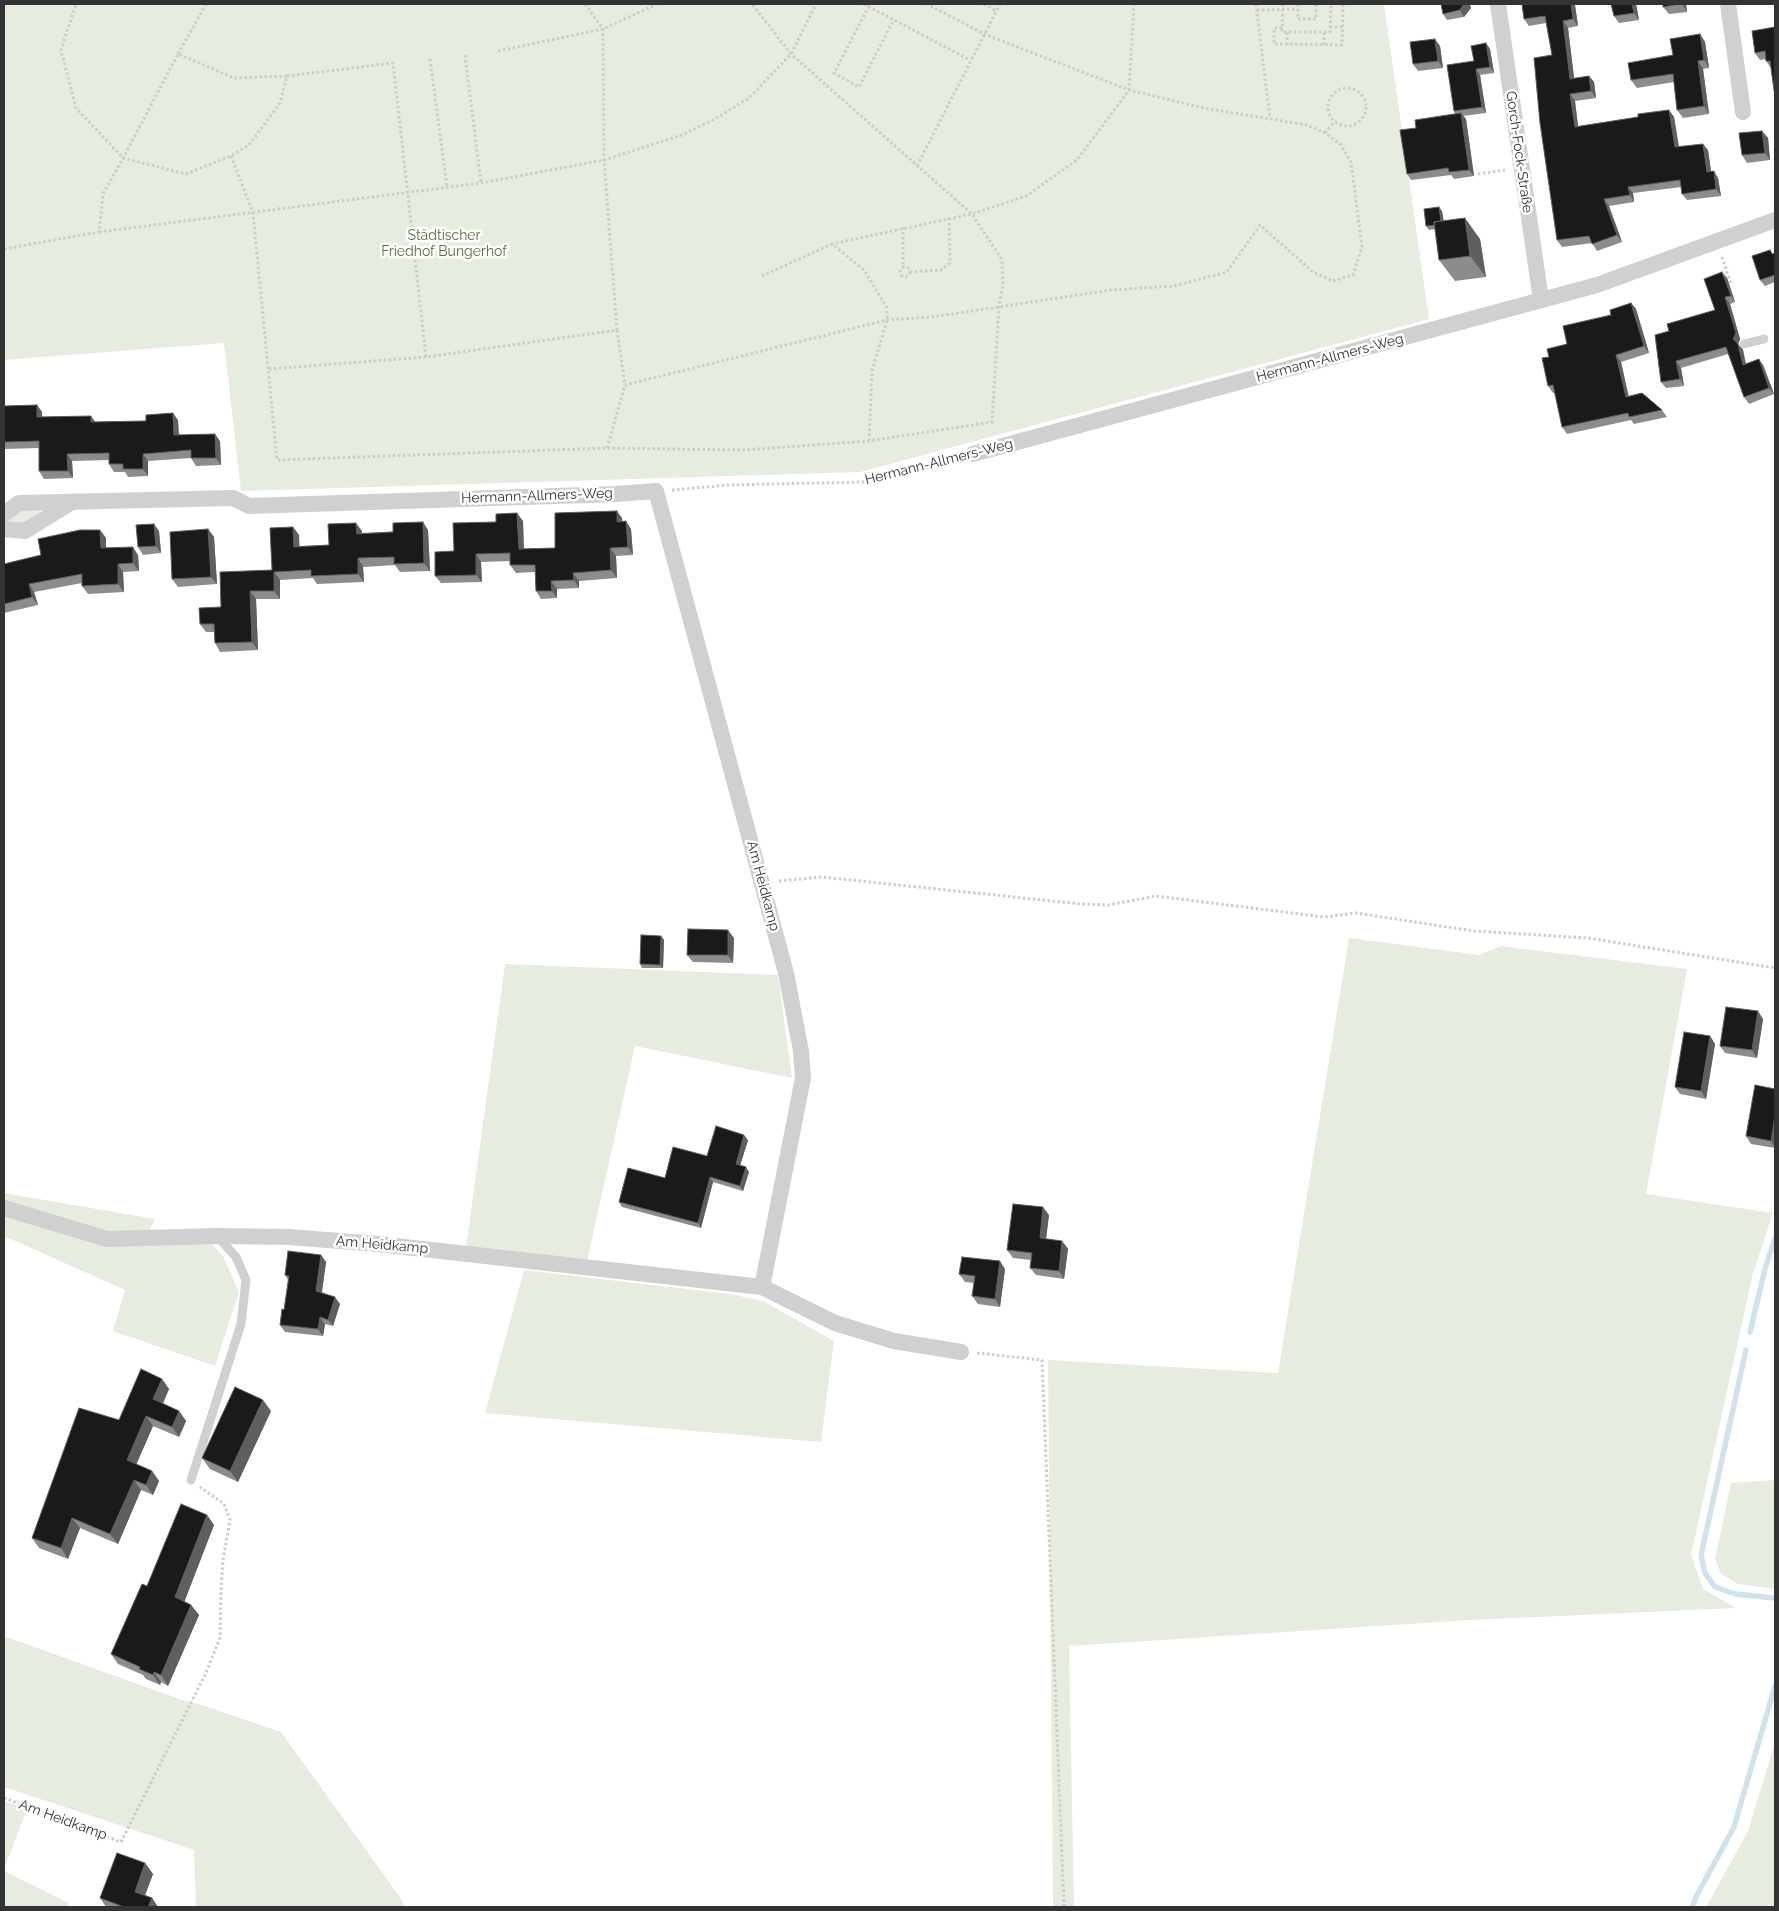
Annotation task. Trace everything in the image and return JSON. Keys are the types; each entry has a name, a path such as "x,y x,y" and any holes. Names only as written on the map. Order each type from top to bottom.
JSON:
{"street":[{"name":"Gorch-Fock-Straße","path":"1498,4 1541,300"},
{"path":"1728,4 1743,112"},
{"name":"Hermann-Allmers-Weg","path":"973,454 1597,285 1775,220"},
{"name":"Hermann-Allmers-Weg","path":"4,514 19,503 232,498 249,506 616,494 656,491"},
{"name":"Am Heidkamp","path":"656,491 786,973 801,1051 803,1078 762,1287"},
{"path":"4,530 25,531 72,502"},
{"name":"Am Heidkamp","path":"4,1208 107,1239 217,1236 290,1237 378,1244 762,1287 835,1323 894,1341 961,1352"}],"lane":[{"path":"1744,344 1764,339"},
{"path":"191,1480 241,1324 246,1280 236,1257 217,1236"}],"path":[{"path":"76,4 61,50 76,108 123,158 186,174 230,156 250,145 280,103 287,76"},
{"path":"99,232 103,194 206,4"},
{"path":"585,4 603,29 604,160 617,330 625,385 608,448"},
{"path":"498,51 603,29 657,4"},
{"path":"230,156 253,213 277,460 608,448 744,450 869,441 992,422 999,306 1003,284 1002,260 972,214 791,54 752,4"},
{"path":"4,249 99,232 481,183 604,160 682,135 715,119 748,98 791,54 816,4"},
{"path":"864,4 970,60"},
{"path":"625,385 887,320 932,317 1111,290 1174,286 1227,272 1260,225 1313,272 1333,281 1352,275 1362,247 1351,162 1341,145 1324,133 1307,125 1203,108 1129,90 984,34 927,4"},
{"path":"984,4 996,11"},
{"path":"918,166 1000,4"},
{"path":"762,276 832,244 903,227 972,214 1026,196 1077,160 1129,90 1134,4"},
{"path":"1256,4 1270,119"},
{"path":"1283,4 1282,32 1330,32 1331,4"},
{"path":"1298,4 1298,19 1316,19 1316,4"},
{"path":"1282,28 1274,28 1274,44 1342,45 1342,4"},
{"path":"869,6 834,73 859,87 894,20"},
{"path":"1256,10 1298,9"},
{"path":"1330,27 1342,28"},
{"path":"1287,32 1287,45"},
{"path":"1324,32 1324,45"},
{"path":"178,54 234,78 287,76 394,64 426,357"},
{"path":"465,55 481,183"},
{"path":"430,59 448,187"},
{"path":"1345,88 1359,92 1366,105 1365,113 1361,119 1348,126 1341,125 1335,121 1330,115 1328,108 1332,94 1345,88"},
{"path":"1324,133 1335,121"},
{"path":"1478,174 1522,167"},
{"path":"903,227 903,266 899,271 900,275 904,277 908,276 910,272 941,270 950,263 949,218"},
{"path":"1716,241 1731,284"},
{"path":"832,244 864,270 887,308 887,320 872,371 869,441"},
{"path":"903,266 909,268 910,272"},
{"path":"268,369 426,357 617,330"},
{"name":"Hermann-Allmers-Weg","path":"656,491 728,485 864,482 973,454"},
{"path":"762,884 789,879 822,877 1081,904 1108,905 1156,896 1324,917 1356,913 1474,931 1588,938 1775,968"},
{"path":"961,1352 1042,1360 1064,1907"},
{"name":"Am Heidkamp","path":"4,1798 121,1842 205,1675 220,1638 223,1560 230,1520 224,1504 191,1480"}],"green space":[{"name":"Städtischer Friedhof Bungerhof","path":"4,4 1384,4 1429,319 860,472 241,491 224,343 4,360"},
{"path":"38,510 42,514 24,525 5,523 21,511"},
{"path":"1349,938 1480,955 1500,946 1687,969 1646,1194 1773,1213 1753,1273 1691,1555 1703,1589 1736,1608 1470,1620 1069,1646 1074,1907 1053,1907 1048,1360 1278,1373"},
{"path":"505,964 778,975 792,1078 635,1046 587,1261 466,1247"},
{"path":"4,1193 155,1219 143,1244 210,1242 223,1256 239,1292 215,1366 113,1331 125,1290 4,1236"},
{"path":"524,1270 730,1294 763,1301 834,1341 821,1442 485,1413"},
{"path":"1775,1480 1775,1589 1738,1584 1721,1574 1715,1559 1731,1483"},
{"path":"4,1636 185,1701 281,1732 402,1900 404,1907 196,1907 194,1850 4,1787"},
{"path":"1775,1742 1775,1907 1706,1907 1748,1831"},
{"path":"4,1801 27,1809 4,1869"},
{"path":"4,1871 69,1903 68,1907 4,1907"}],"building":[{"path":"1441,4 1464,4 1460,10 1443,14"},
{"path":"1522,4 1571,4 1573,19 1563,21 1570,79 1589,76 1591,91 1570,94 1575,127 1638,117 1638,114 1669,110 1675,147 1703,144 1707,172 1714,171 1716,189 1682,194 1680,180 1628,187 1630,195 1604,199 1617,235 1592,244 1589,236 1557,240 1540,123 1534,58 1552,55 1545,16 1524,19"},
{"path":"1611,4 1632,4 1634,13 1614,16"},
{"path":"1663,4 1682,4 1663,7"},
{"path":"1775,27 1775,97 1770,61 1766,61 1765,51 1755,53 1752,31"},
{"path":"1700,34 1704,60 1698,61 1704,106 1677,110 1673,74 1631,80 1628,63 1673,55 1670,39"},
{"path":"1435,39 1438,61 1413,64 1410,42"},
{"path":"1486,43 1490,67 1476,69 1482,107 1454,111 1447,65 1474,61 1471,46"},
{"path":"1461,113 1469,170 1449,172 1448,168 1407,174 1400,130 1416,128 1415,120"},
{"path":"1762,131 1765,153 1742,155 1739,133"},
{"path":"1439,207 1441,221 1434,222 1435,225 1426,226 1424,209"},
{"path":"1465,218 1470,256 1439,260 1434,222"},
{"path":"1770,250 1772,254 1775,253 1775,275 1760,280 1752,256"},
{"path":"1722,272 1731,296 1725,297 1736,333 1733,339 1738,344 1743,365 1759,359 1769,388 1744,397 1726,347 1676,361 1680,379 1661,382 1655,335 1669,331 1667,324 1715,310 1704,279"},
{"path":"1631,303 1644,346 1616,355 1626,397 1642,393 1662,410 1629,417 1628,413 1562,427 1553,385 1548,386 1542,358 1549,357 1547,349 1567,344 1563,326 1611,315 1610,310"},
{"path":"37,405 37,417 91,416 91,422 146,421 146,415 173,413 174,435 215,434 216,458 191,458 191,450 143,454 143,469 123,469 123,464 109,464 109,453 67,454 68,471 39,471 39,441 4,442 4,406"},
{"path":"617,511 617,522 626,521 628,547 610,548 611,570 573,573 574,580 551,581 552,591 536,591 535,565 510,565 510,553 476,554 476,575 435,576 435,552 454,551 453,523 496,522 496,514 517,513 519,549 555,548 555,513"},
{"path":"423,522 424,563 394,564 394,557 358,558 358,574 311,576 311,570 274,572 274,591 250,591 252,642 215,643 214,624 200,624 199,608 221,607 220,572 272,570 270,528 293,527 294,547 329,545 328,524 356,523 357,534 393,532 393,523"},
{"path":"154,524 156,546 138,547 136,525"},
{"path":"208,529 211,577 172,579 170,532"},
{"path":"80,530 100,530 101,548 133,547 133,563 118,564 118,584 82,586 82,574 29,584 32,597 4,604 4,564 41,555 38,539"},
{"path":"688,929 728,930 728,955 687,955"},
{"path":"641,935 661,936 660,965 640,964"},
{"path":"1726,1007 1758,1011 1752,1050 1720,1046"},
{"path":"1684,1032 1710,1036 1701,1091 1675,1087"},
{"path":"1755,1085 1775,1089 1775,1116 1771,1141 1746,1136"},
{"path":"716,1126 744,1135 736,1164 746,1167 740,1186 710,1177 698,1223 619,1202 628,1168 665,1178 673,1147 707,1156"},
{"path":"1013,1204 1043,1207 1040,1238 1062,1241 1059,1271 1030,1268 1032,1253 1007,1250"},
{"path":"288,1251 321,1255 316,1291 335,1297 328,1320 320,1317 318,1329 280,1325 289,1276 285,1275"},
{"path":"962,1257 1000,1261 995,1299 972,1296 975,1276 959,1274"},
{"path":"141,1369 162,1379 153,1399 179,1411 172,1427 146,1416 127,1460 152,1471 146,1485 134,1480 110,1534 72,1518 61,1548 32,1538 79,1408 119,1420"},
{"path":"235,1387 263,1400 230,1471 202,1458"},
{"path":"181,1504 207,1515 175,1597 191,1605 161,1675 154,1672 153,1675 111,1654 142,1584 147,1586"},
{"path":"117,1853 145,1863 135,1892 152,1898 148,1907 124,1907 100,1898"}],"waterway":[{"path":"1750,1332 1765,1269 1775,1238"},
{"path":"1746,1350 1701,1555 1705,1573 1715,1587 1735,1594 1775,1598"},
{"path":"1692,1907 1734,1827 1775,1686"}]}
